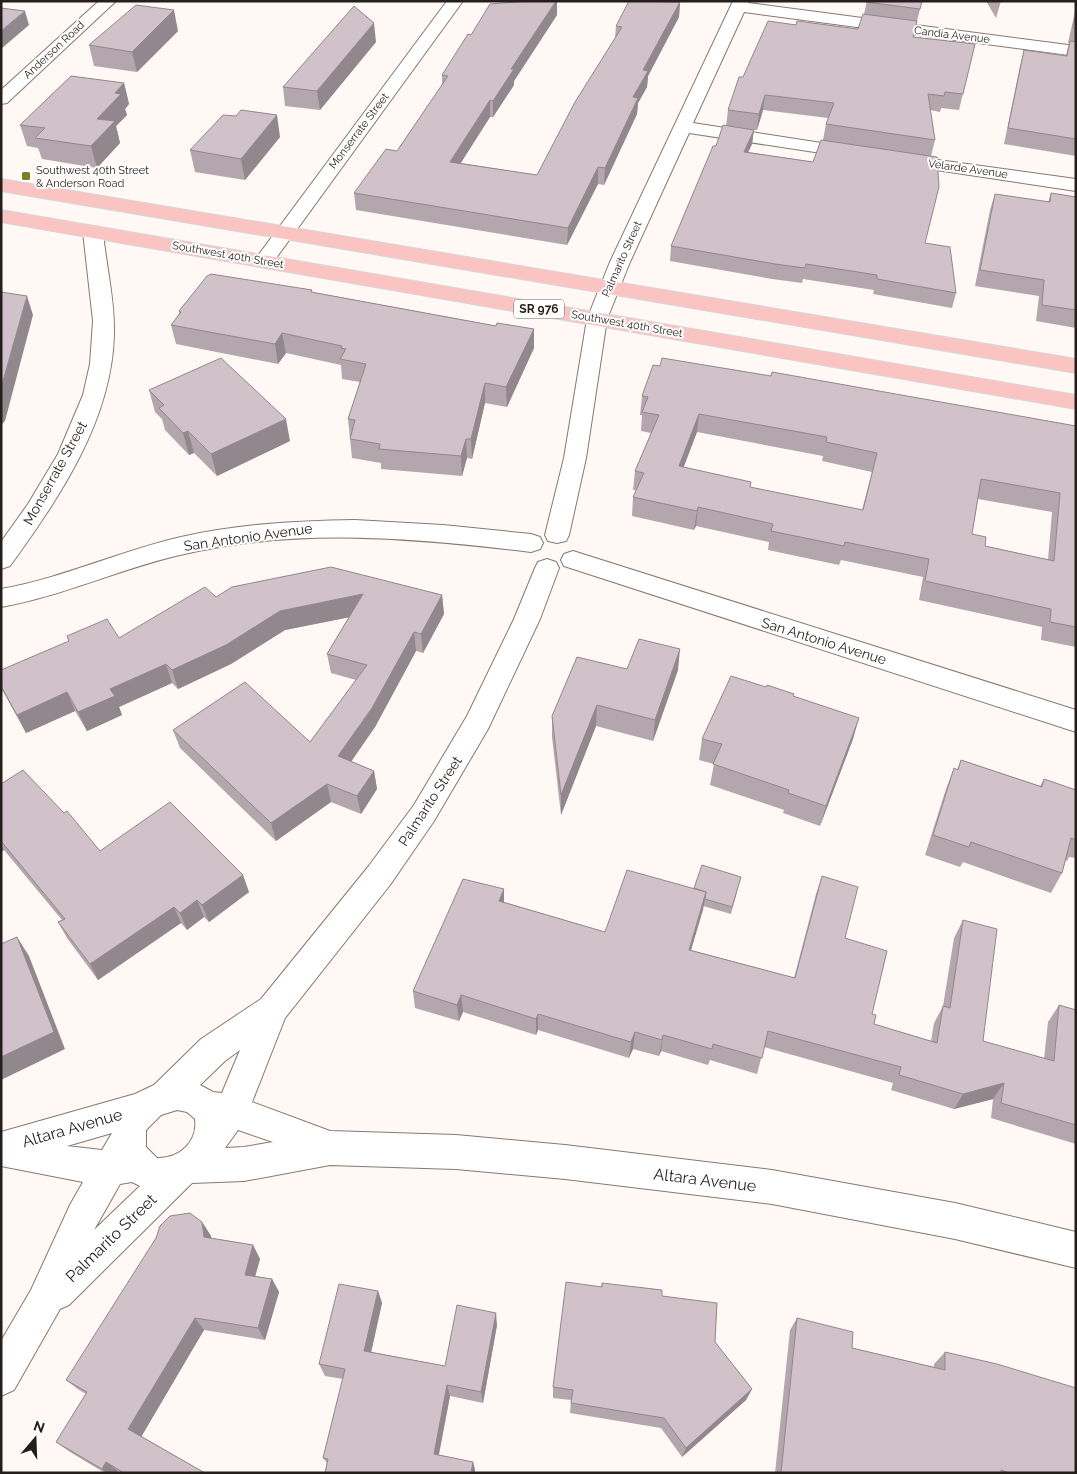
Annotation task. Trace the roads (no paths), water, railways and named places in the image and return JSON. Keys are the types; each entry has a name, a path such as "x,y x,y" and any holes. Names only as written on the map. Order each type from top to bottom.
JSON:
{"main road":[{"name":"SR 976","path":"1,185 1076,366"},
{"name":"Southwest 40th Street","path":"1,216 1076,402"}],"street":[{"name":"Anderson Road","path":"1,99 108,1"},
{"name":"Monserrate Street","path":"264,261 455,1"},
{"name":"Candia Avenue","path":"740,4 1076,50"},
{"name":"Palmarito Street","path":"557,535 575,458 597,319 609,288 740,4"},
{"path":"683,128 868,155"},
{"name":"Velarde Avenue","path":"888,158 1076,185"},
{"name":"Monserrate Street","path":"1,560 31,519 68,455 81,428 95,389 102,354 104,319 103,303 95,264 93,232"},
{"name":"San Antonio Avenue","path":"1,598 41,590 180,546 270,532 328,527 392,529 531,543"},
{"path":"545,535 557,535 570,540 575,545 576,555 560,564 534,562 528,553 531,543 545,535"},
{"name":"Palmarito Street","path":"219,1107 272,1009 354,909 424,813 465,746 496,687 527,619 560,564"},
{"name":"San Antonio Avenue","path":"560,564 1076,721"},
{"name":"Palmarito Street","path":"155,1101 213,1050 272,1009"},
{"path":"187,1095 219,1107 211,1114 214,1124 209,1148 185,1169 164,1175 150,1174 125,1158 129,1129 135,1117 155,1101 187,1095"},
{"name":"Altara Avenue","path":"1,1149 155,1101"},
{"name":"Altara Avenue","path":"219,1107 330,1148"},
{"name":"Altara Avenue","path":"185,1169 244,1164 330,1148 466,1153 565,1162 772,1188 955,1221 1076,1250"},
{"name":"Altara Avenue","path":"1,1149 68,1164 125,1158"},
{"name":"Palmarito Street","path":"1,1377 44,1304 82,1217 125,1158"},
{"name":"Palmarito Street","path":"44,1304 185,1169"}],"place":[{"name":"Southwest 40th Street & Anderson Road","path":"26,176"}]}
